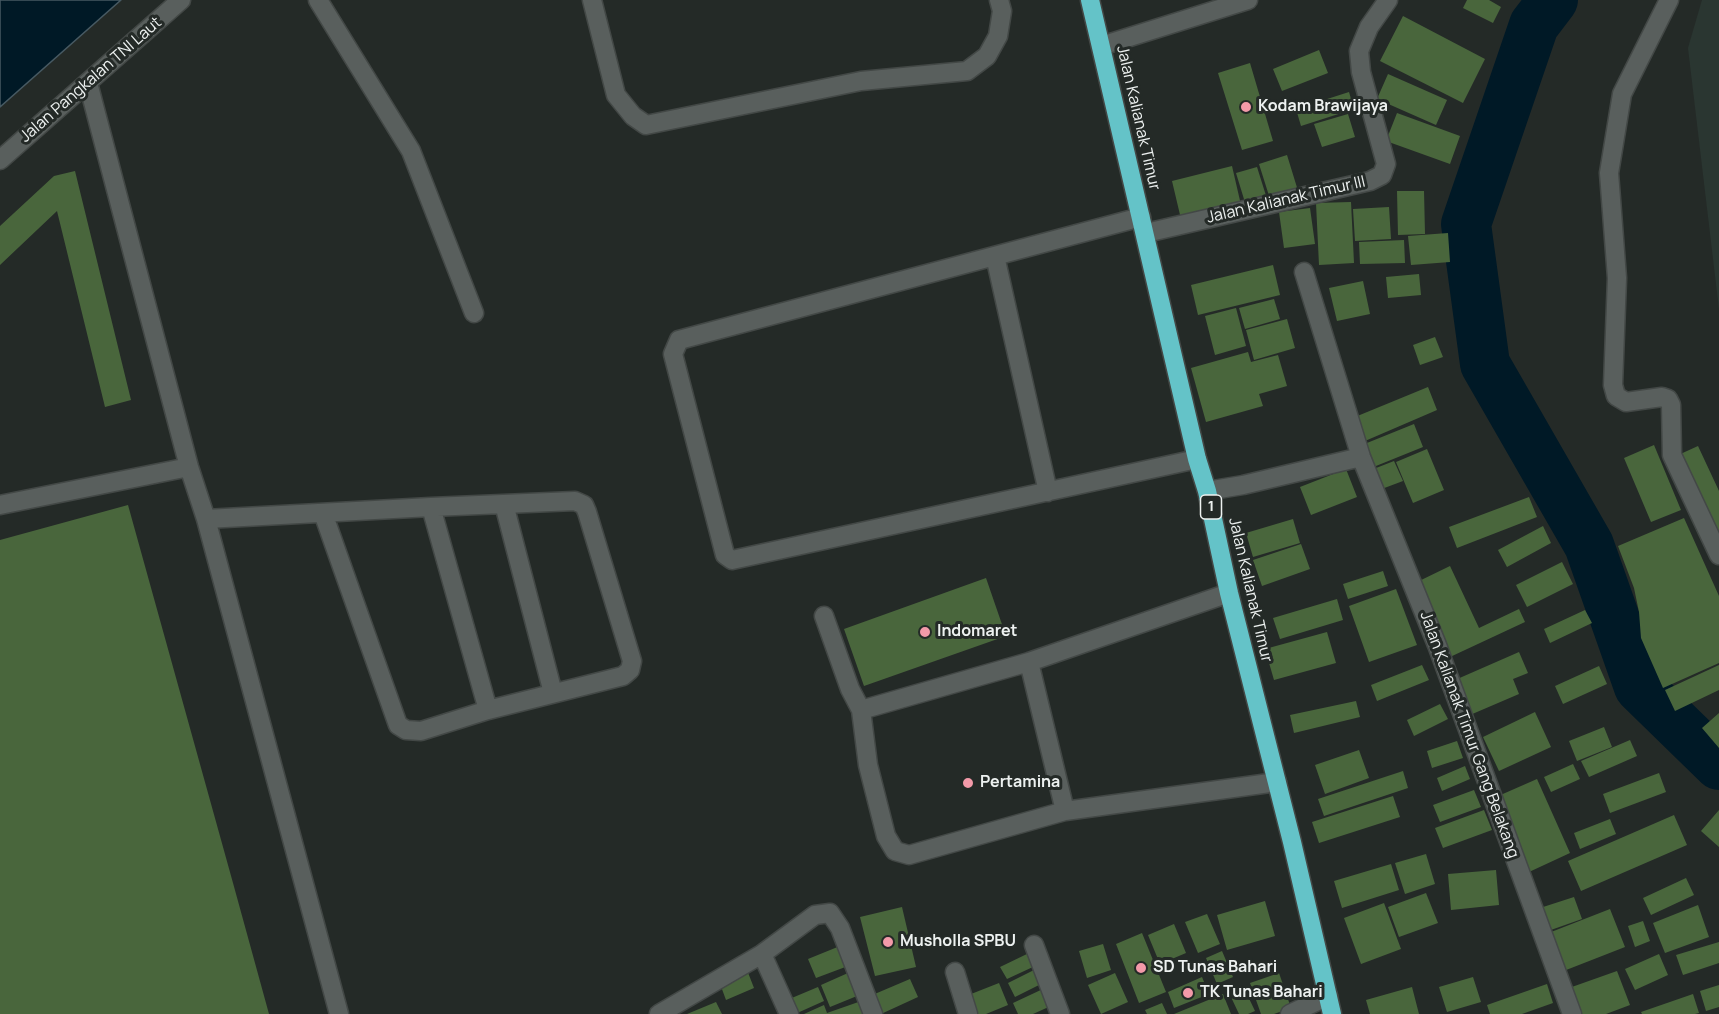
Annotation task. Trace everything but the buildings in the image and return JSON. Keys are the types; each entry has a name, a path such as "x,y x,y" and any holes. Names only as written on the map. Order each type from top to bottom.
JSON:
{"highway":[{"name":"Jalan Kalianak Timur","path":"1090,0 1197,459 1207,491 1229,593 1330,1005"}],"street":[{"name":"Jalan Pangkalan TNI Laut","path":"0,160 181,0"},
{"path":"318,0 411,151 474,312"},
{"path":"592,0 616,95 633,116 645,125 861,81 966,71 987,56 998,36 1002,11 999,0"},
{"path":"1101,46 1248,0"},
{"name":"Jalan Kalianak Timur III","path":"1144,225 1370,181 1382,176 1386,164 1360,72 1359,51 1369,27 1388,0"},
{"path":"1669,0 1622,94 1609,173 1617,278 1613,385 1616,396 1626,402 1662,397 1668,399 1671,405 1672,454 1719,555"},
{"path":"88,82 189,467 206,519 339,1014"},
{"path":"1144,225 995,256 679,340 673,354 725,555 732,560 1197,459"},
{"path":"995,256 1048,492"},
{"name":"Jalan Kalianak Timur Gang Belakang","path":"1304,272 1361,457 1437,645 1572,1014"},
{"path":"1207,491 1361,457"},
{"path":"0,506 189,467"},
{"path":"206,519 431,507 575,501 584,505 587,512 632,661 630,670 623,676 488,710 421,731 406,730 398,725 323,513"},
{"path":"504,504 553,693"},
{"path":"431,507 488,710"},
{"path":"861,710 1029,662 1229,593"},
{"path":"824,616 850,689 861,710 868,765 886,836 895,851 909,855 1065,811 1277,782"},
{"path":"1029,662 1065,811"},
{"path":"659,1014 762,954 815,915 830,913 840,928 873,1014"},
{"path":"1034,945 1060,1014"},
{"path":"762,954 789,1014"},
{"path":"955,972 968,1014"},
{"path":"1290,1014 1330,1005"}],"shaded area":[{"path":"1702,0 1719,0 1719,309 1688,48"}],"water":[{"path":"0,0 121,0 0,107"}],"waterway":[{"path":"1553,0 1534,25 1466,224 1485,364 1589,545 1639,687 1719,765"}],"place":[{"name":"Kodam Brawijaya","path":"1246,107"},
{"name":"Indomaret","path":"925,632"},
{"name":"Pertamina","path":"968,783"},
{"name":"Musholla SPBU","path":"888,942"},
{"name":"SD Tunas Bahari","path":"1141,968"},
{"name":"TK Tunas Bahari","path":"1188,993"}]}
